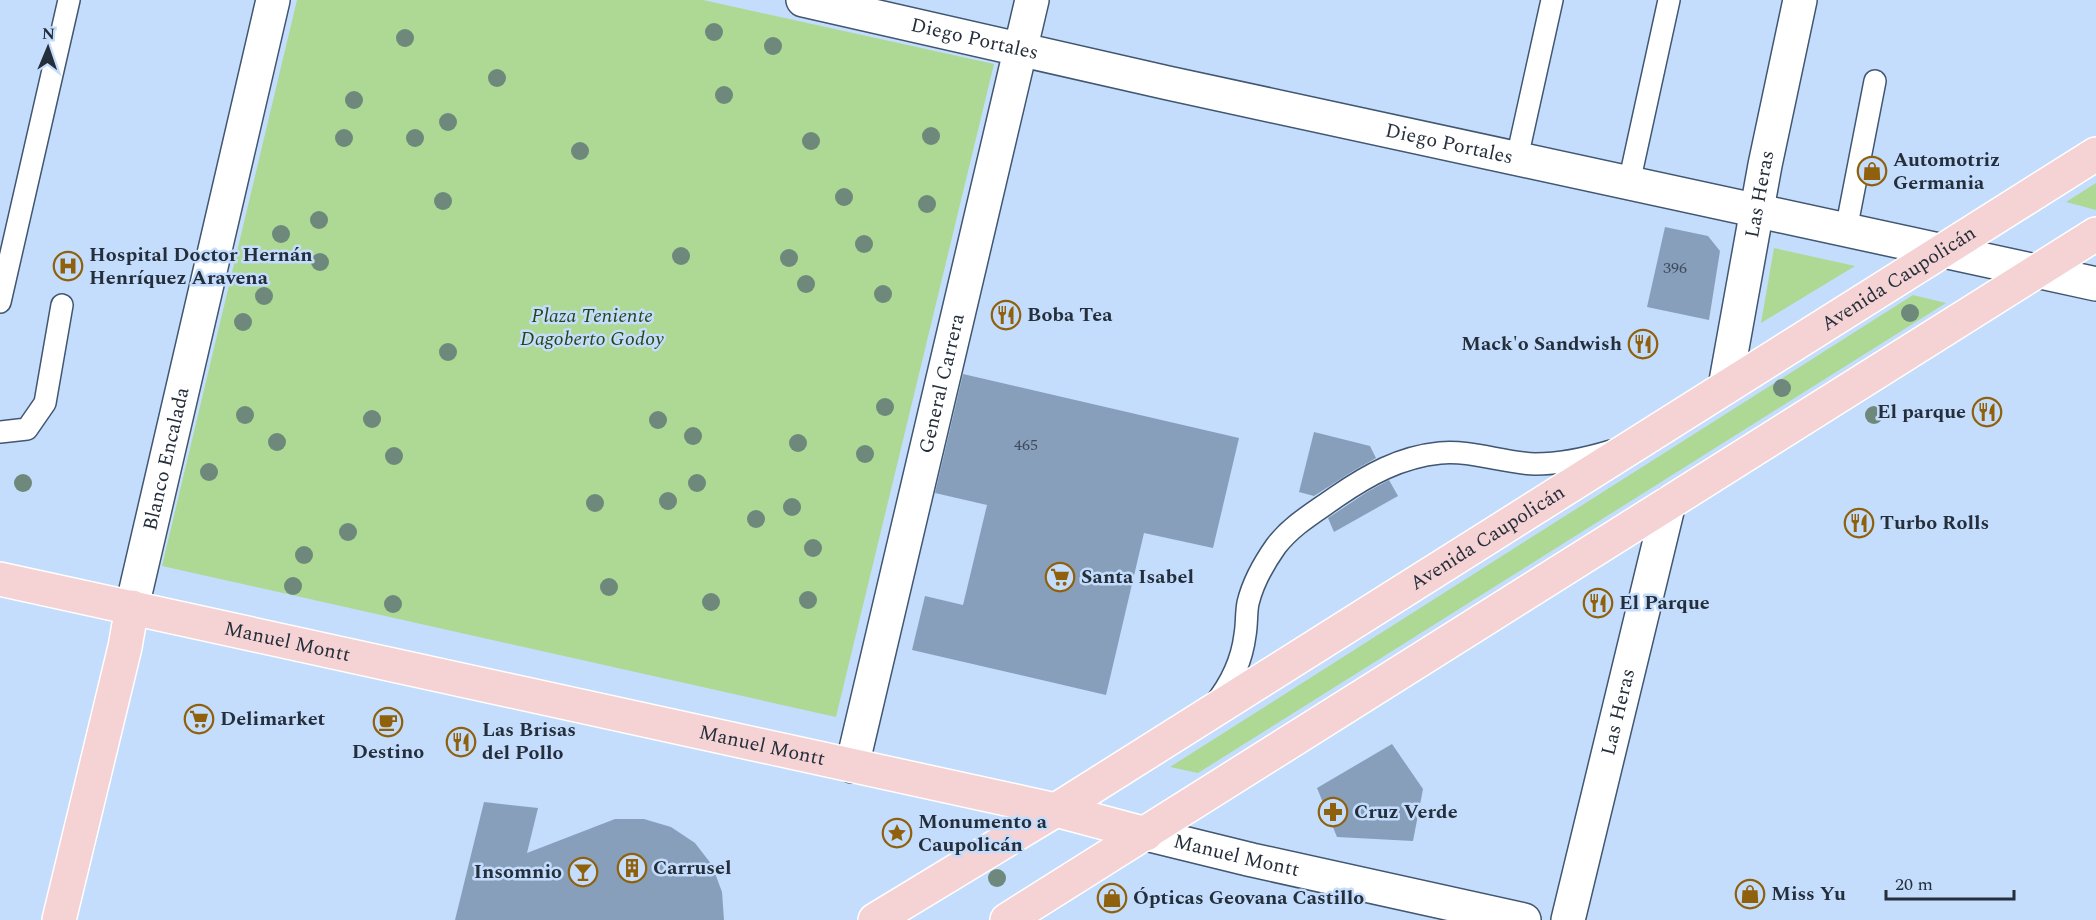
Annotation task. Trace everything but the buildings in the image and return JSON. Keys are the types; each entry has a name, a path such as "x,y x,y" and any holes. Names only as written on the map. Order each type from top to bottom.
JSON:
{"main road":[{"name":"Avenida Caupolicán","path":"875,920 1056,810 2096,154"},
{"path":"1007,920 2096,234"},
{"name":"Manuel Montt","path":"0,579 1056,810 1146,834"},
{"name":"Blanco Encalada","path":"59,920 125,647 132,607"}],"street":[{"name":"Blanco Encalada","path":"132,607 273,0"},
{"name":"Diego Portales","path":"803,0 1019,50 2096,284"},
{"name":"General Carrera","path":"852,766 1032,0"},
{"name":"Las Heras","path":"1725,387 1757,211 1800,0"},
{"name":"Las Heras","path":"1568,920 1669,503"},
{"name":"Manuel Montt","path":"1146,834 1252,860 1524,920"}],"lane":[{"path":"0,302 69,0"},
{"path":"1517,158 1552,0"},
{"path":"1629,183 1669,0"},
{"path":"1846,230 1875,81"},
{"path":"0,432 27,429 45,403 62,305"},
{"path":"1206,715 1224,692 1237,667 1245,636 1248,604 1254,585 1277,544 1295,526 1359,481 1384,468 1412,458 1440,453 1485,455 1534,464 1604,453 1640,441"}],"green space":[{"name":"Plaza Teniente Dagoberto Godoy","path":"297,0 703,0 994,64 836,717 162,566"},
{"path":"2096,183 2096,210 2066,202"},
{"path":"1774,248 1855,266 1761,323"},
{"path":"1913,295 1946,303 1198,773 1170,767"}],"place":[{"name":"Automotriz Germania","path":"1872,171"},
{"name":"Hospital Doctor Hernán Henríquez Aravena","path":"68,266"},
{"name":"Boba Tea","path":"1006,315"},
{"name":"Mack'o Sandwish","path":"1643,344"},
{"name":"El parque","path":"1987,412"},
{"name":"Turbo Rolls","path":"1859,523"},
{"name":"Santa Isabel","path":"1060,577"},
{"name":"El Parque","path":"1598,603"},
{"name":"Delimarket","path":"199,719"},
{"name":"Destino","path":"388,722"},
{"name":"Las Brisas del Pollo","path":"461,742"},
{"name":"Cruz Verde","path":"1333,812"},
{"name":"Monumento a Caupolicán","path":"897,833"},
{"name":"Carrusel","path":"632,868"},
{"name":"Insomnio","path":"583,872"},
{"name":"Miss Yu","path":"1750,894"},
{"name":"Ópticas Geovana Castillo","path":"1112,898"}]}
